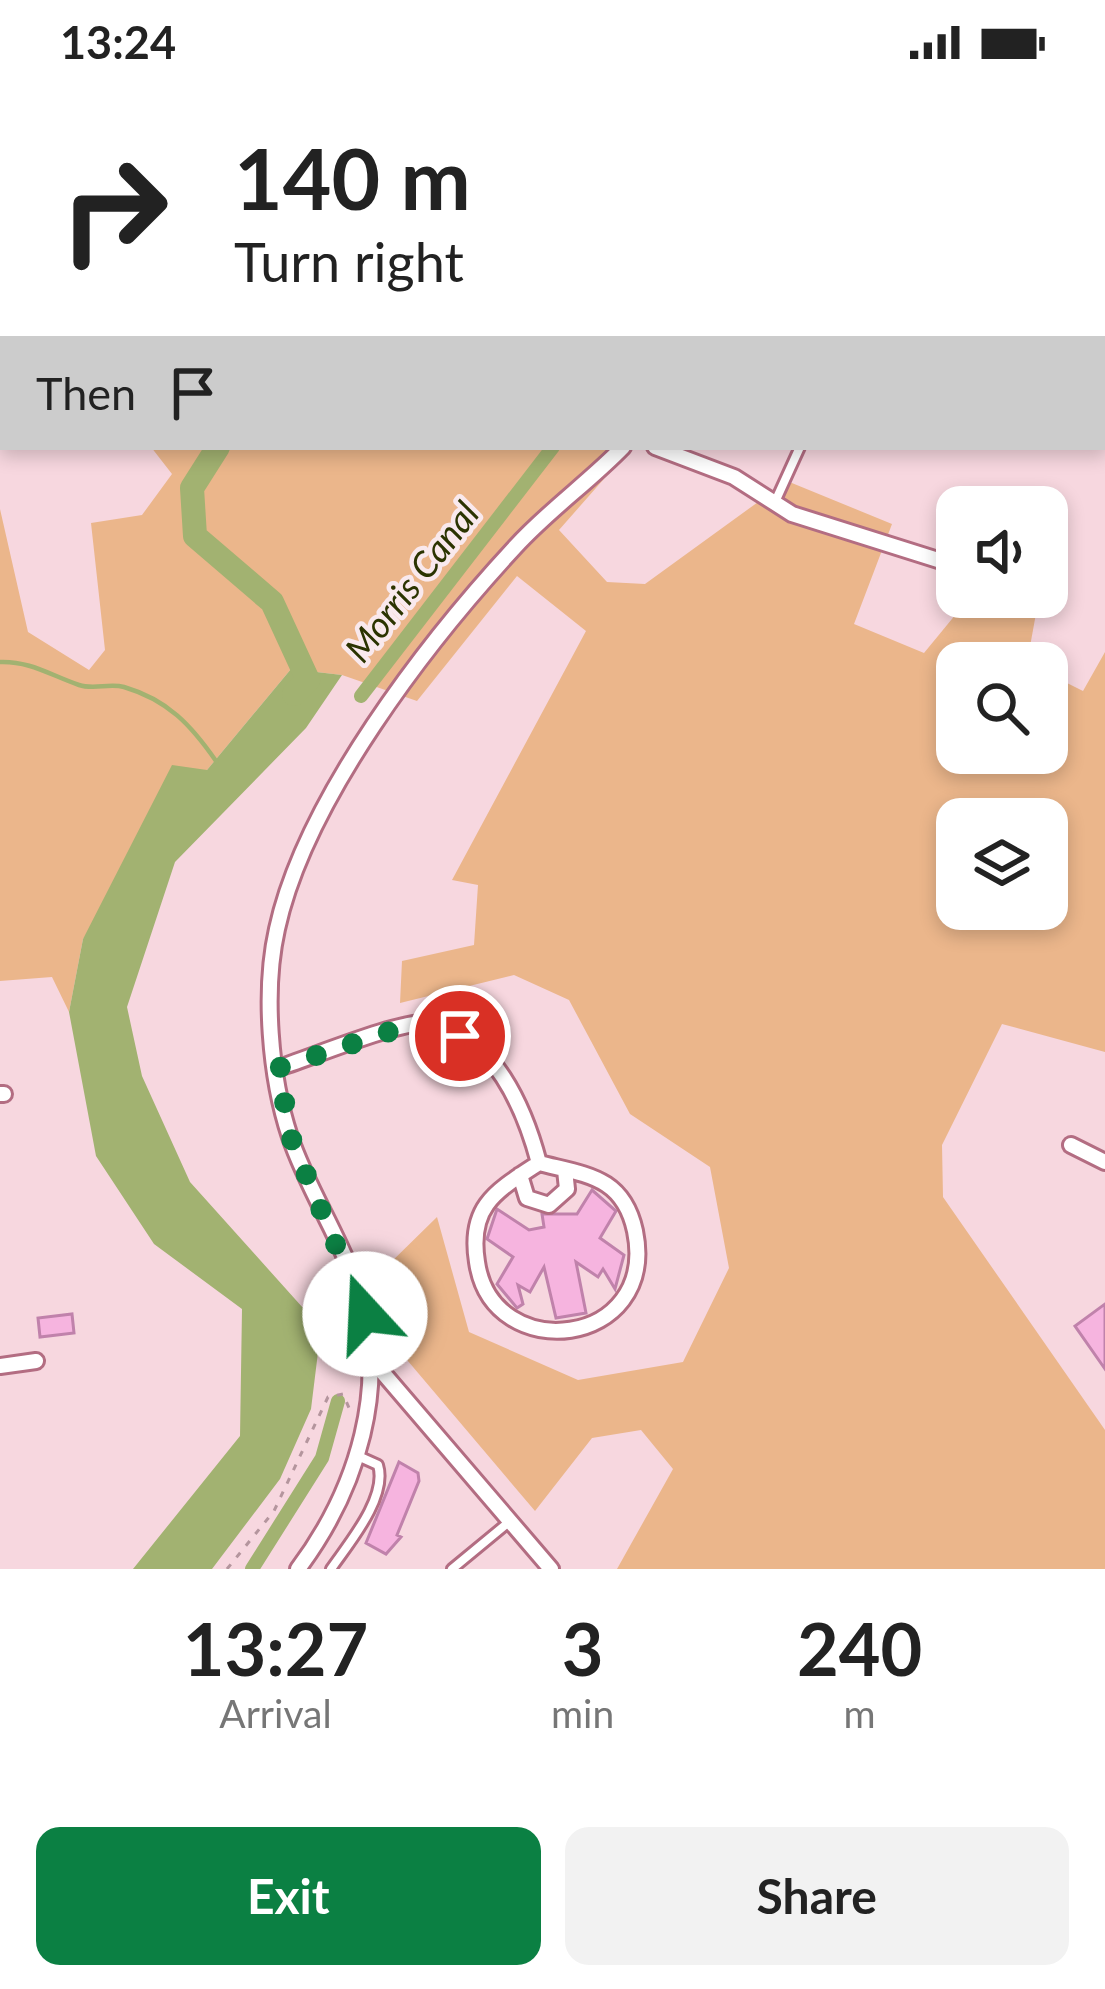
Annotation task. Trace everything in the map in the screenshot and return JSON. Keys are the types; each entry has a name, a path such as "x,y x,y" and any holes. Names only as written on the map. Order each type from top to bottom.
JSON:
{"street":[{"path":"298,1569 334,1514 356,1455 372,1360 357,1287 292,1141 278,1068 272,994 276,934 332,793 396,698 518,544 620,450"},
{"path":"663,450 734,477 822,525 936,560"},
{"path":"278,1068 428,1023 460,1036 494,1065 530,1124 539,1163"},
{"path":"1071,1145 1105,1162"},
{"path":"539,1163 566,1170 599,1180 623,1196 638,1255 636,1278 623,1304 589,1325 536,1330 516,1321 480,1284 473,1224 490,1199 539,1163"},
{"path":"520,1175 526,1198 549,1204 567,1189 566,1170"},
{"path":"0,1366 36,1360"},
{"path":"372,1360 551,1569"}],"lane":[{"path":"775,503 799,450"},
{"path":"331,1569 361,1523 380,1479 378,1465 356,1455"},
{"path":"452,1569 511,1521"}],"path":[{"path":"227,1569 274,1511 328,1396 343,1394 352,1416"}],"shaded area":[{"path":"153,450 629,450 559,530 607,582 645,584 787,481 892,524 854,624 924,653 953,618 1035,618 1031,642 936,642 936,774 1068,774 1068,684 1083,691 1105,652 1105,1052 1002,1024 942,1145 943,1197 1105,1430 1105,1569 617,1569 673,1469 641,1430 592,1438 535,1511 402,1354 384,1269 437,1217 469,1332 578,1380 683,1362 729,1268 710,1167 630,1114 569,1000 514,975 400,1003 402,961 474,945 478,885 452,880 586,631 517,576 417,701 342,675 291,669 207,770 83,939 69,1012 52,977 0,981 0,509 28,632 89,670 105,650 91,523 142,515 172,474"},
{"path":"291,669 342,675 306,728 175,862 127,1007 142,1076 190,1182 321,1328 311,1409 280,1479 212,1569 133,1569 240,1436 242,1309 154,1244 96,1156 69,1012 83,939 172,765 207,770"}],"building":[{"path":"592,1190 616,1211 600,1238 624,1255 615,1289 603,1269 598,1277 576,1262 586,1313 556,1318 544,1267 530,1292 518,1285 523,1304 517,1308 497,1284 513,1257 487,1239 497,1209 529,1230 544,1227 542,1214 577,1214"},
{"path":"1105,1304 1105,1369 1075,1326"},
{"path":"72,1314 74,1333 40,1337 38,1318"},
{"path":"399,1462 418,1473 419,1481 397,1535 401,1537 386,1554 366,1543"}],"waterway":[{"path":"216,450 192,488 195,536 272,602 308,680 294,694"},
{"name":"Morris Canal","path":"361,696 551,450"},
{"path":"0,662 31,666 85,686 140,692 177,715 216,761"},
{"name":"Morris Canal","path":"252,1569 322,1458 338,1401"}],"route":[{"path":"365,1314 292,1141 278,1068 407,1026 428,1023 460,1036"}]}
